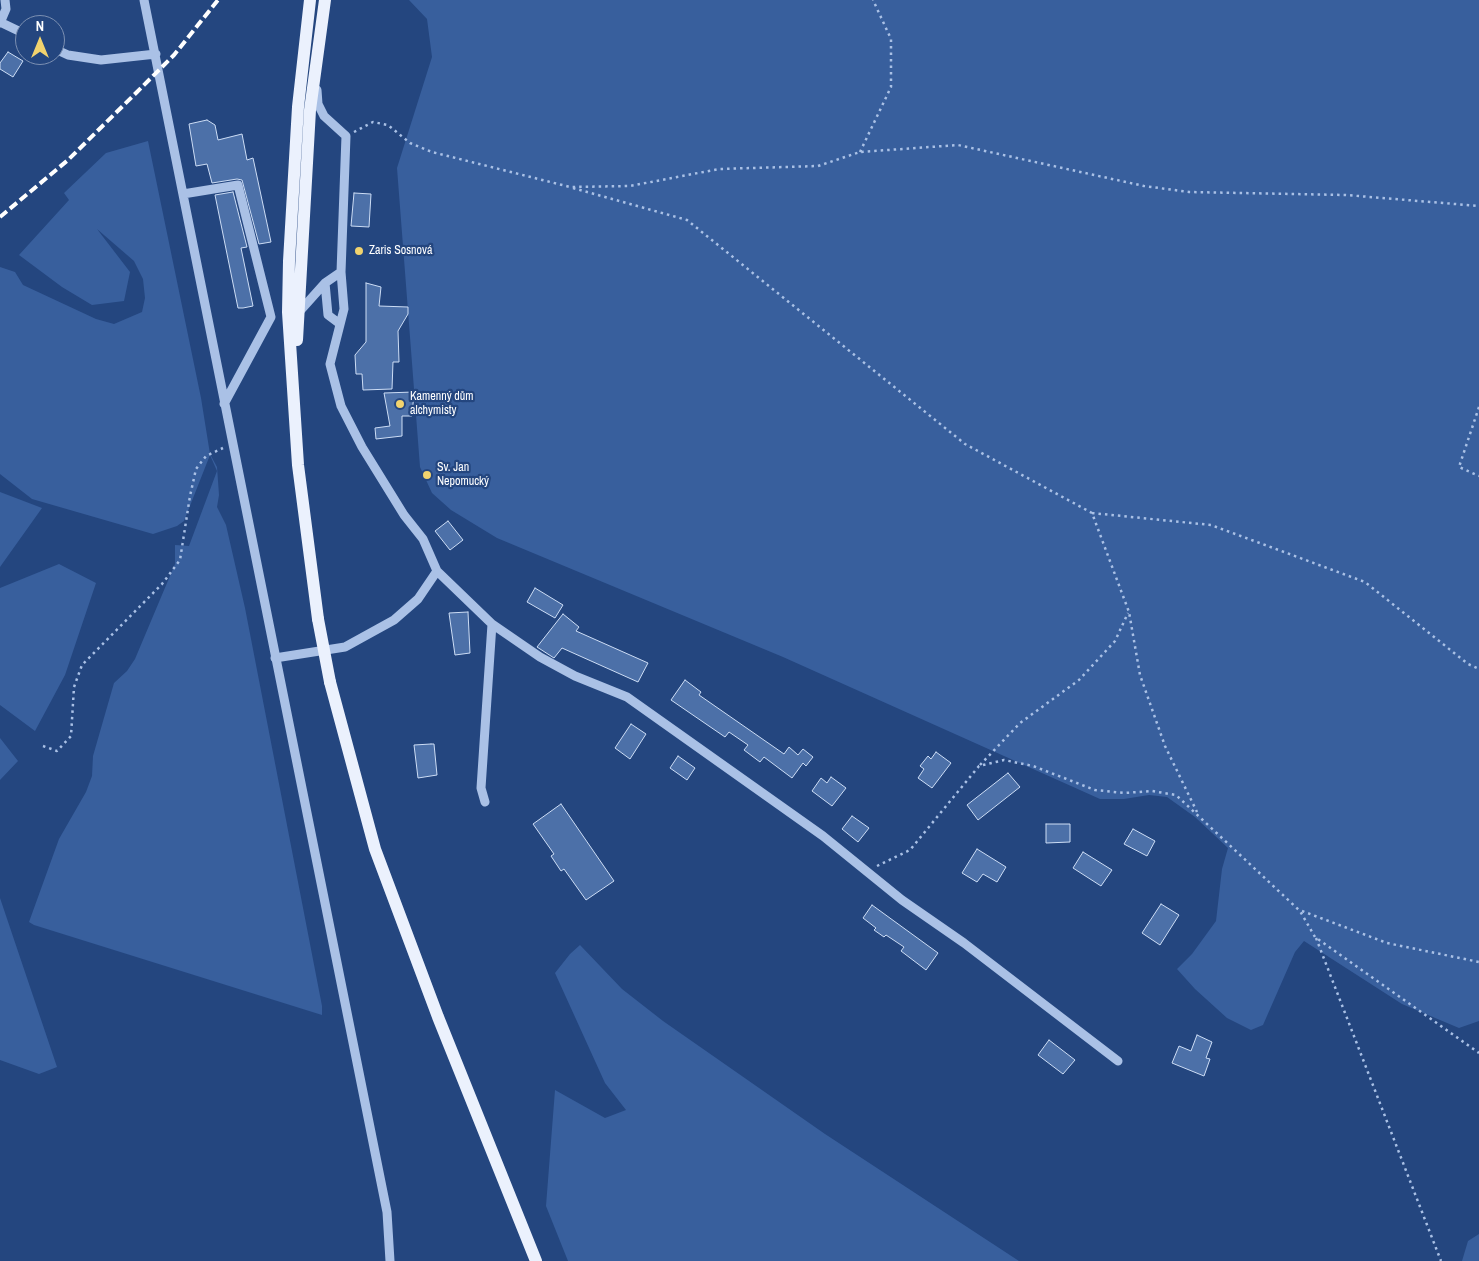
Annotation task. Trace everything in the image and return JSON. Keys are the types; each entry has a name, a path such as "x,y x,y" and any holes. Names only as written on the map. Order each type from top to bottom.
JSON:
{"main road":[{"path":"310,0 298,107 288,312 298,465 318,619 330,682 375,848 438,1017 536,1261"},
{"path":"294,388 310,120 325,0"}],"street":[{"path":"5,0 6,9 0,22 15,29"},
{"path":"144,0 387,1212 390,1261"},
{"path":"65,54 101,60 156,54"},
{"path":"317,55 318,104 328,122 346,136 341,272 344,309 330,364 341,406 362,447 404,515 423,539 438,571 492,624 540,658 566,672 627,697 823,836 902,900 964,942 1118,1061"},
{"path":"183,194 238,185 271,317 224,404"},
{"path":"299,312 325,283 341,272"},
{"path":"325,283 328,315 340,324"},
{"path":"275,658 345,647 386,625 418,599 438,571"},
{"path":"485,802 481,788 492,624"}],"path":[{"path":"860,152 891,87 891,38 873,0"},
{"path":"346,136 373,122 388,125 410,143 432,152 570,187 687,220 965,444 1092,513 1211,525 1365,582 1468,664 1479,669"},
{"path":"570,187 630,186 719,169 818,166 860,152 958,145 1144,186 1189,192 1346,195 1479,206"},
{"path":"1479,407 1459,467 1479,476"},
{"path":"43,746 58,750 71,736 74,687 82,665 162,584 180,560 196,469 206,456 232,444"},
{"path":"1092,513 1129,612 1140,675 1164,746 1197,812"},
{"path":"866,871 910,850 979,766 1020,723 1079,680 1115,641 1129,612"},
{"path":"979,766 1004,760 1033,766 1095,790 1124,793 1152,791 1176,795 1197,812 1300,911 1315,937 1441,1261"},
{"path":"1300,911 1387,943 1479,962"},
{"path":"1315,937 1479,1053"}],"shaded area":[{"path":"409,0 1479,0 1479,1021 1459,1028 1402,1004 1304,941 1295,952 1263,1025 1251,1030 1227,1018 1195,989 1177,969 1192,954 1216,921 1222,869 1228,848 1195,817 1167,797 1149,795 1124,799 1100,799 783,657 497,538 451,510 432,493 420,467 397,168 432,57 427,19"},
{"path":"148,141 201,398 210,454 217,467 219,495 217,507 226,525 245,608 322,1006 322,1015 29,922 59,839 86,792 92,776 93,756 114,683 127,671 135,659 175,564 175,545 189,546 217,471 210,455 184,521 177,526 153,534 32,499 0,474 0,267 15,272 23,285 96,319 114,324 142,312 145,298 143,279 134,261 97,229 130,272 124,301 92,305 62,287 19,255 69,200 64,193 106,153"},
{"path":"0,492 42,508 0,567"},
{"path":"59,564 96,583 65,675 35,731 0,705 0,588"},
{"path":"0,738 18,761 0,780"},
{"path":"0,898 57,1067 39,1074 0,1060"},
{"path":"580,945 622,989 663,1021 825,1134 1019,1261 568,1261 546,1206 555,1090 605,1118 626,1110 605,1083 555,973"},
{"path":"1479,1234 1479,1261 1462,1261 1468,1241"}],"building":[{"path":"8,52 15,56 15,65 20,65 13,77 0,69 0,63"},
{"path":"207,120 215,125 218,140 242,134 247,160 253,158 271,242 259,244 242,180 212,183 207,164 196,166 189,124"},
{"path":"233,192 247,247 241,248 253,306 243,308 238,308 215,195"},
{"path":"354,193 371,194 369,227 351,226"},
{"path":"366,283 381,287 379,306 408,307 408,314 398,331 399,362 393,362 392,389 363,390 362,374 356,374 355,355 366,342"},
{"name":"Kamenný dům alchymisty","path":"414,392 412,416 402,416 402,436 376,439 375,428 390,426 384,393"},
{"path":"448,521 463,540 450,550 435,531"},
{"path":"535,588 563,605 555,618 527,602"},
{"path":"468,612 470,653 455,655 449,613"},
{"path":"563,614 579,627 576,631 648,663 638,682 562,648 554,658 537,647"},
{"path":"685,680 701,692 699,695 784,754 789,747 798,755 803,749 813,757 806,766 803,763 792,778 764,757 760,762 744,750 748,745 729,732 725,737 671,700"},
{"path":"631,724 646,734 630,759 615,748"},
{"path":"434,744 437,775 418,778 414,745"},
{"path":"936,752 951,763 932,788 918,778 924,769 920,766 928,756 931,759"},
{"path":"678,756 695,768 687,780 670,768"},
{"path":"1008,773 1020,787 978,820 967,805"},
{"path":"831,777 846,788 832,806 812,791 821,778 827,783"},
{"path":"561,804 614,881 586,900 564,869 561,871 551,856 554,854 533,824"},
{"path":"852,816 869,828 858,842 842,829"},
{"path":"1046,824 1070,824 1070,842 1046,843"},
{"path":"1133,829 1155,841 1147,856 1124,844"},
{"path":"977,849 1006,867 997,882 983,874 977,882 962,873"},
{"path":"1083,852 1112,870 1101,886 1073,868"},
{"path":"1161,904 1179,915 1160,945 1142,933"},
{"path":"872,905 938,953 926,970 901,951 904,947 886,935 884,937 874,930 876,928 863,918"},
{"path":"1197,1035 1212,1042 1206,1058 1210,1059 1204,1076 1172,1063 1179,1046 1191,1051"},
{"path":"1049,1040 1075,1060 1063,1074 1038,1055"}],"railway":[{"path":"0,217 68,160 137,92 174,55 218,0"}],"place":[{"name":"Zaris Sosnová","path":"359,251"},
{"name":"Kamenný dům alchymisty","path":"400,404"},
{"name":"Sv. Jan Nepomucký","path":"427,475"}]}
